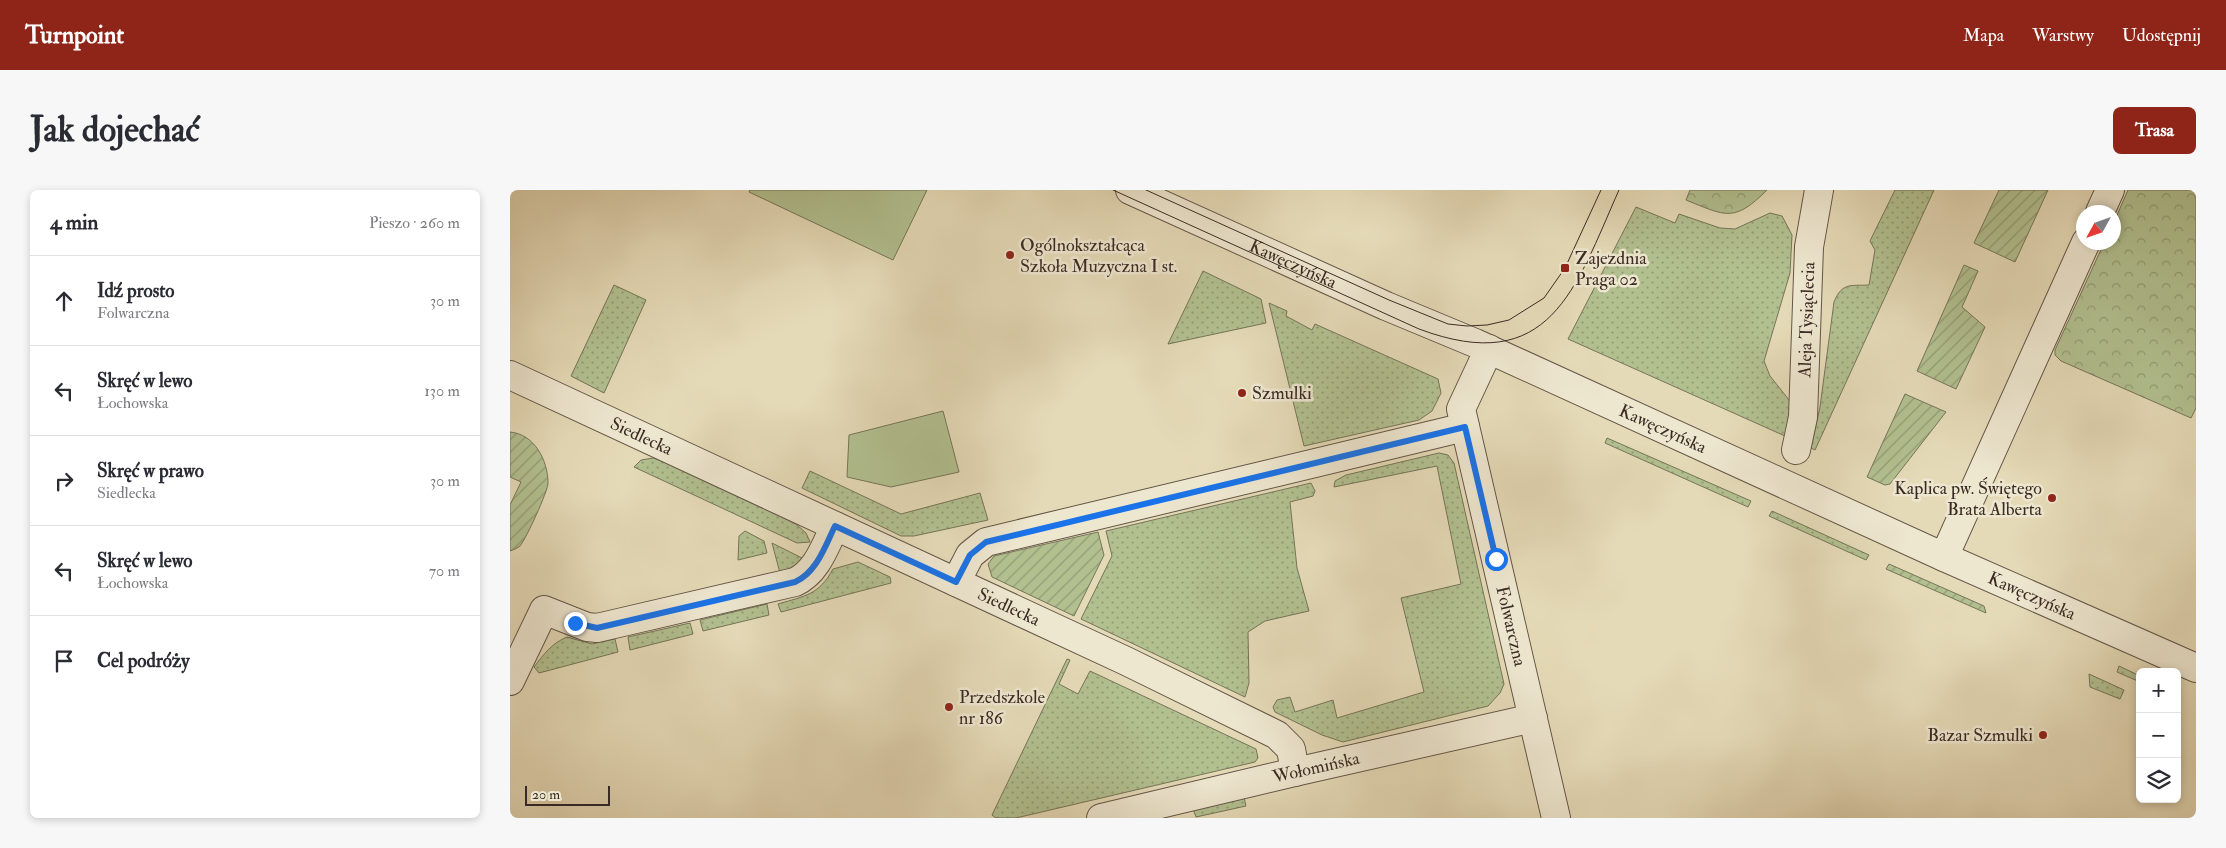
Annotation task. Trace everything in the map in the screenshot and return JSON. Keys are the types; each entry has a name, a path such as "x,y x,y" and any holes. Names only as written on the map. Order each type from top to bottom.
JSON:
{"street":[{"name":"Kawęczyńska","path":"1130,190 1386,306 1489,349 1944,557 2196,668"},
{"name":"Aleja Tysiąclecia","path":"1796,450 1803,417 1809,247 1819,190"},
{"path":"2103,205 2110,190"},
{"path":"1944,557 2082,250"},
{"name":"Folwarczna","path":"1489,349 1461,409 1556,818"},
{"name":"Siedlecka","path":"510,375 956,582 1277,735 1291,749 1295,772"},
{"path":"956,582 970,555 986,542 1465,427"},
{"path":"510,681 544,610 587,627 597,628 795,582 802,579 813,569 835,526"},
{"name":"Wołomińska","path":"1101,818 1533,718"}],"green space":[{"path":"750,190 927,190 893,260 749,192"},
{"path":"1690,190 1767,190 1746,208 1737,212 1721,213 1686,200"},
{"path":"1895,190 1934,190 1815,450 1811,448 1820,407 1834,302 1840,291 1848,286 1869,285 1875,250 1870,241"},
{"path":"1999,190 2048,190 2015,262 1974,243"},
{"path":"2128,190 2196,190 2196,408 2191,418 2061,361 2055,355 2055,350 2101,250 2121,250 2121,206"},
{"path":"1636,207 1675,223 1679,214 1720,228 1735,229 1770,213 1782,216 1792,235 1790,273 1764,361 1770,376 1789,400 1793,416 1785,436 1568,339"},
{"path":"1964,265 1978,271 1962,307 1985,327 1956,389 1917,371"},
{"path":"1203,271 1261,299 1266,323 1168,344"},
{"path":"614,285 646,300 604,393 571,376"},
{"path":"1269,303 1287,311 1286,316 1312,330 1315,324 1438,379 1441,393 1432,411 1419,420 1304,446"},
{"path":"1905,394 1946,412 1890,484 1885,485 1867,477"},
{"path":"943,411 959,472 891,487 847,477 849,435"},
{"path":"510,432 519,434 533,443 542,457 548,483 541,505 523,542 519,547 510,551 510,505 521,482 510,477"},
{"path":"1607,438 1751,501 1748,507 1605,443"},
{"path":"1439,453 1448,455 1454,463 1504,684 1500,693 1488,706 1343,742 1322,735 1275,712 1273,707 1277,700 1290,697 1295,712 1333,700 1337,718 1424,692 1401,598 1461,584 1437,466 1334,487 1335,481 1346,475"},
{"path":"653,458 673,465 796,524 806,533 810,542 797,543 634,467 641,460"},
{"path":"810,471 901,514 980,493 988,520 914,536 901,536 802,488"},
{"path":"1311,483 1315,491 1313,496 1290,502 1297,568 1309,611 1265,621 1248,632 1249,683 1245,697 1081,619 1112,556 1106,531"},
{"path":"1772,511 1869,555 1866,560 1769,516"},
{"path":"745,531 764,541 767,553 738,560 739,536"},
{"path":"1098,532 1104,555 1074,616 992,577 988,564 994,556"},
{"path":"772,543 804,559 800,565 780,573"},
{"path":"858,562 890,577 891,583 781,612 778,604 796,599 817,589 828,578 833,569"},
{"path":"1889,564 1984,606 1986,613 1886,569"},
{"path":"767,604 769,615 703,631 700,620"},
{"path":"690,623 693,634 630,650 628,637"},
{"path":"567,637 592,644 615,639 618,652 539,673 534,667 545,653"},
{"path":"1067,659 1070,660 1059,684 1078,694 1090,671 1256,749 1258,758 1255,762 1016,818 996,818 992,815"},
{"path":"2119,666 2136,674 2136,680 2117,672"},
{"path":"2089,674 2124,690 2120,699 2090,687"},
{"path":"1244,797 1246,806 1196,817 1193,809"}],"tram line":[{"path":"1113,190 1419,329 1463,341 1499,342 1528,333 1552,315 1571,290 1588,260 1619,190"},
{"path":"1146,190 1389,300 1448,324 1467,326 1487,325 1509,320 1544,298 1565,268 1601,190"}],"place":[{"name":"Ogólnokształcąca Szkoła Muzyczna I st.","path":"1010,255"},
{"name":"Zajezdnia Praga 02","path":"1565,268"},
{"name":"Szmulki","path":"1242,393"},
{"name":"Kaplica pw. Świętego Brata Alberta","path":"2052,498"},
{"name":"Przedszkole nr 186","path":"949,707"},
{"name":"Bazar Szmulki","path":"2043,735"}],"route":[{"path":"575,623 597,628 795,582 802,579 813,569 835,526 956,582 970,555 986,542 1465,427 1496,559"}]}
